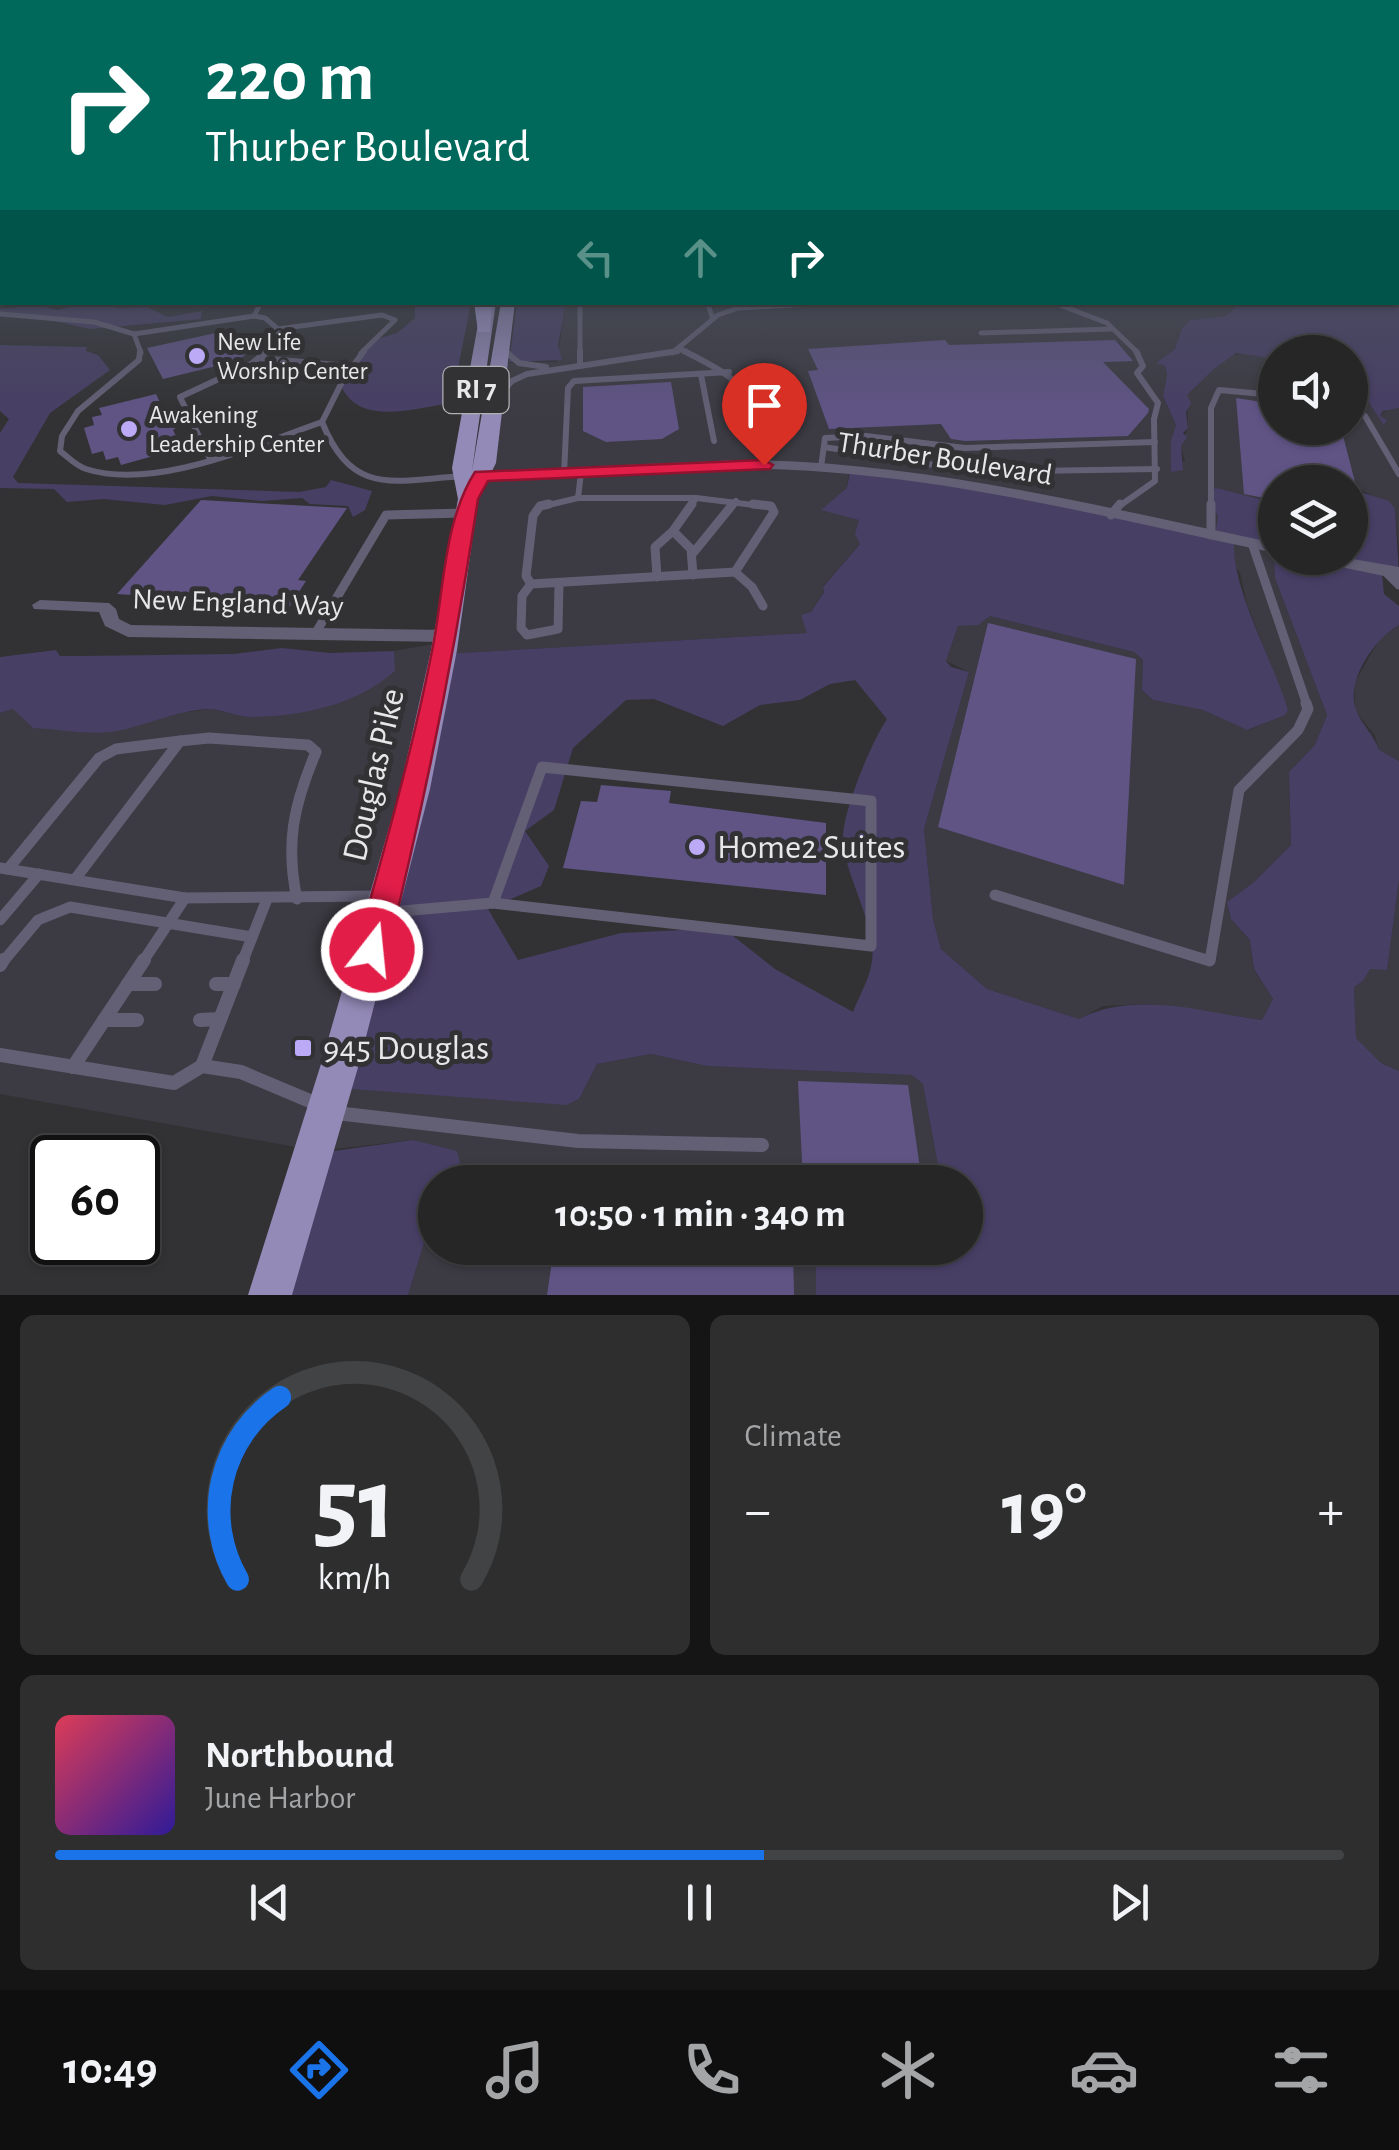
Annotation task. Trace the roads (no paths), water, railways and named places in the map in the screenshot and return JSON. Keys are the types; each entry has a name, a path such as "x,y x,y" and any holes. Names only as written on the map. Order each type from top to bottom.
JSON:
{"highway":[{"path":"484,328 486,305"}],"main road":[{"name":"Douglas Pike","path":"472,476 496,401 508,305"},
{"name":"Douglas Pike","path":"270,1295 415,789 472,476 484,328"}],"street":[{"name":"Thurber Boulevard","path":"472,476 764,465 822,467 956,484 1258,544"},
{"path":"1368,570 1394,576"},
{"name":"New England Way","path":"40,605 104,607 111,622 128,631 445,636"}],"lane":[{"path":"254,316 260,305"},
{"path":"580,305 580,366"},
{"path":"708,305 712,320"},
{"path":"496,401 517,378 558,368 649,360 680,349 712,320 744,306 770,305"},
{"path":"1062,305 1091,314 1113,328 1140,354 1143,366 1137,373 1158,402 1157,468 1150,486 1121,503 1112,515"},
{"path":"0,314 88,321 134,334 254,316 265,318 278,328 378,315 394,318 348,366 322,422 168,468 111,476 76,466 60,451 62,433 72,419 141,356 134,334"},
{"path":"209,457 180,397 259,358 274,343 278,328"},
{"path":"981,333 1113,328"},
{"path":"502,347 519,363 558,368"},
{"path":"680,349 730,372 745,384 754,407 764,465"},
{"path":"259,358 348,366"},
{"path":"578,498 568,388 574,381 730,372"},
{"path":"702,375 714,440"},
{"path":"1211,535 1210,408 1219,390 1258,394"},
{"path":"1368,421 1399,474"},
{"path":"322,422 341,459 358,474 406,478 472,476"},
{"path":"825,443 866,436 965,448 1155,442"},
{"path":"822,467 825,443"},
{"path":"825,443 978,472 1157,468"},
{"path":"531,584 526,576 533,516 540,506 578,498 696,498 770,506 774,512 735,572"},
{"path":"656,578 655,546 673,531 696,498"},
{"path":"694,552 736,500"},
{"path":"315,634 386,515 467,506"},
{"path":"673,531 694,552 693,575"},
{"path":"995,895 1210,962 1239,790 1298,730 1308,709 1252,543"},
{"path":"531,584 735,572 752,586 763,606"},
{"path":"531,584 522,596 521,628 527,635 558,629 559,584"},
{"path":"4,869 99,758 116,749 209,738 308,746 316,752 289,816 288,864 297,899"},
{"path":"76,878 180,742"},
{"path":"4,869 184,898 493,904 871,946 871,802 542,767 493,904"},
{"path":"0,920 39,874"},
{"path":"73,1067 184,898"},
{"path":"202,1066 267,899"},
{"path":"0,964 34,922 57,908 252,938"},
{"path":"128,984 155,984"},
{"path":"216,984 234,984"},
{"path":"104,1020 137,1020"},
{"path":"200,1020 220,1020"},
{"path":"0,1055 174,1082 202,1066 241,1072 326,1110 578,1141 762,1145"}],"place":[{"name":"New Life Worship Center","path":"197,356"},
{"name":"Awakening Leadership Center","path":"129,429"},
{"name":"Home2 Suites","path":"697,847"},
{"name":"945 Douglas","path":"303,1048"}]}
